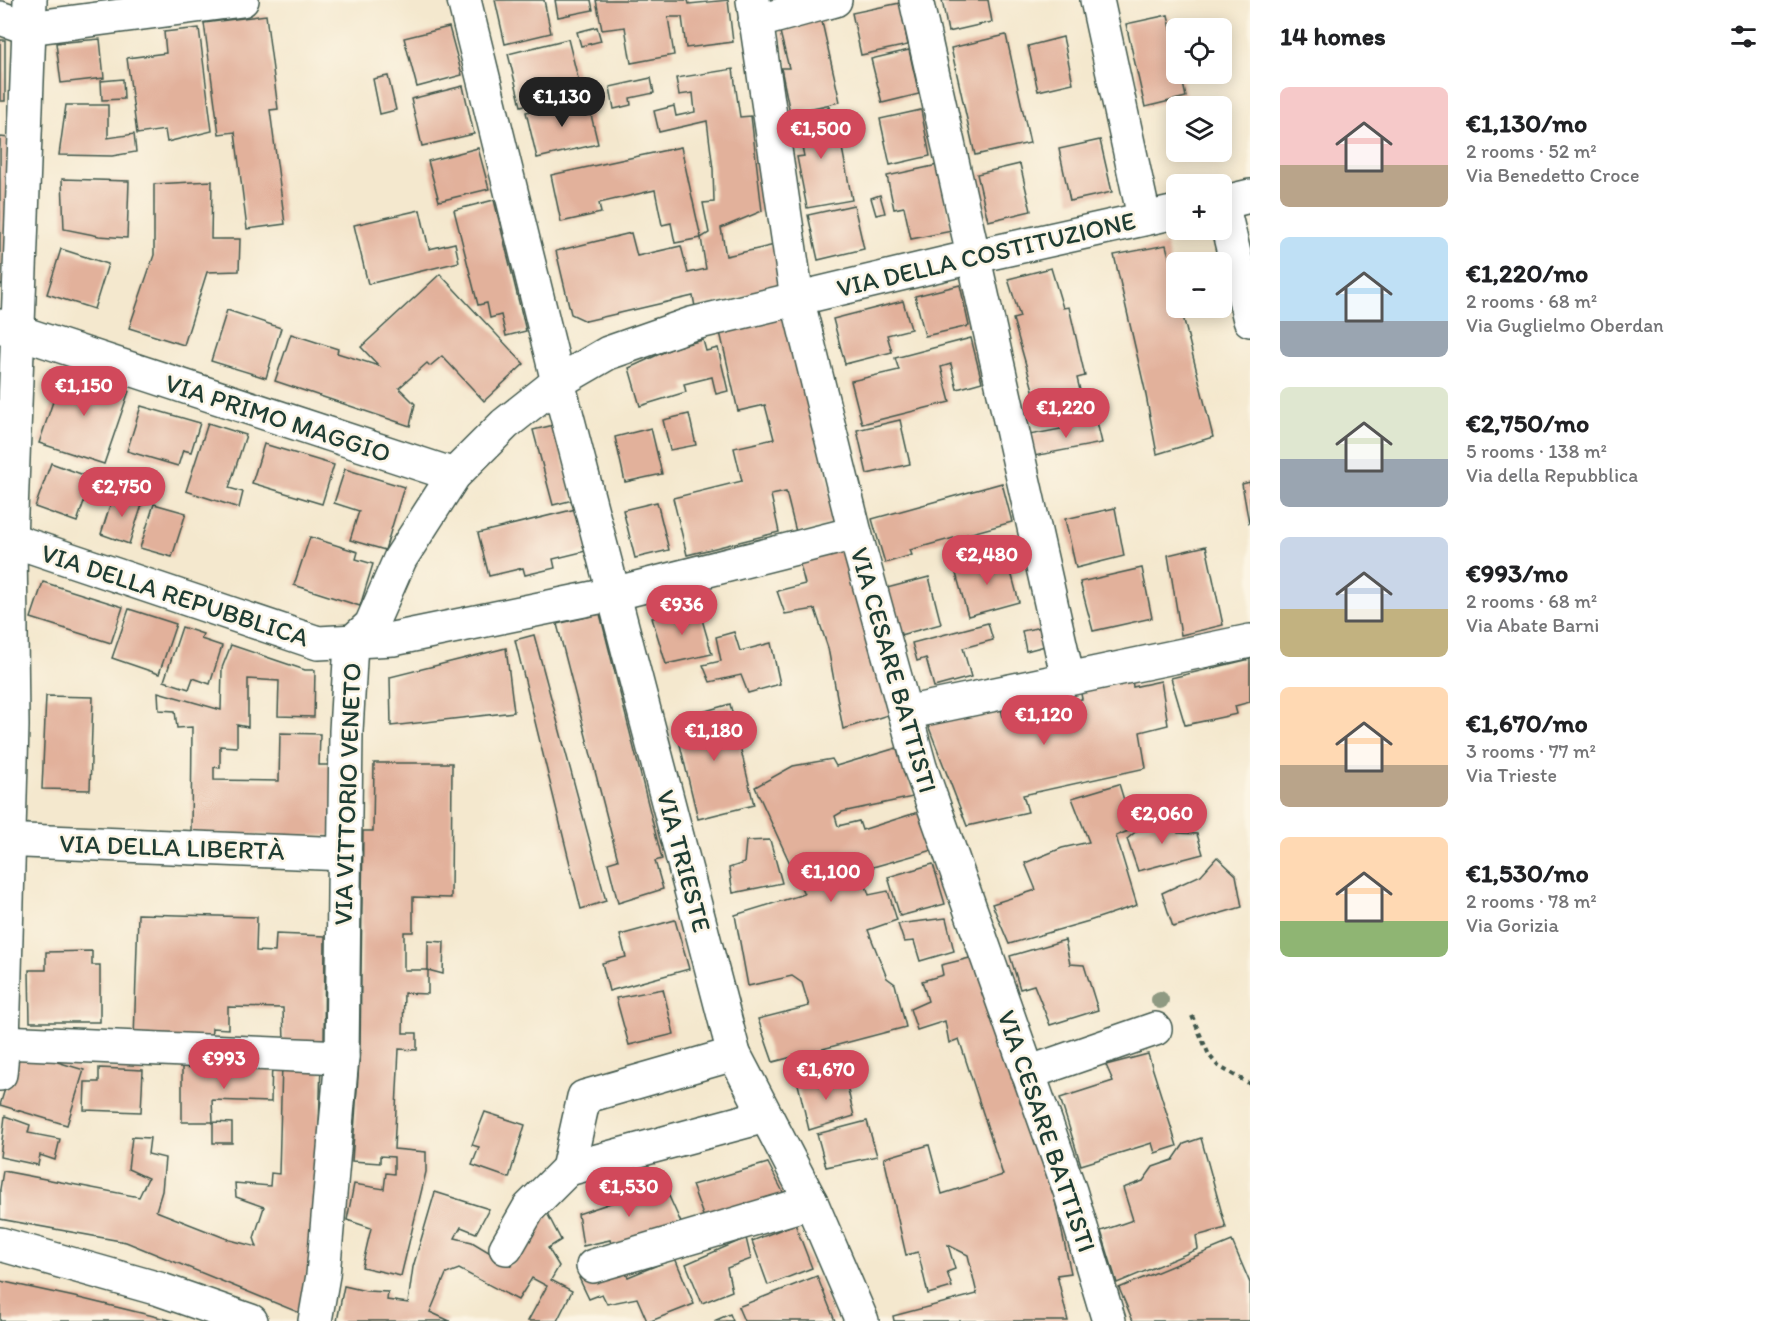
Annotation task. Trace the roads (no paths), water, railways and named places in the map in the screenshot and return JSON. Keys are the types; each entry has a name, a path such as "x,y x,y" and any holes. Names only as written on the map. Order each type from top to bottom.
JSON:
{"street":[{"path":"0,1074 3,1041 5,841 5,538 9,330 20,15 242,0"},
{"name":"VIA TRIESTE","path":"464,0 558,382 734,1054 811,1202 862,1321"},
{"path":"754,11 835,0"},
{"path":"916,0 1068,679"},
{"path":"1097,0 1144,217"},
{"name":"VIA CESARE BATTISTI","path":"754,11 796,298 855,533 921,767 1070,1191 1109,1321"},
{"path":"1232,200 1250,196"},
{"name":"VIA DELLA COSTITUZIONE","path":"796,298 1166,214"},
{"path":"1230,240 1250,320"},
{"name":"VIA VITTORIO VENETO","path":"315,1321 323,1275 342,1057 346,731 351,643 371,625 400,559 454,475 506,424 558,382 609,352 691,324 796,298"},
{"name":"VIA PRIMO MAGGIO","path":"9,330 454,475"},
{"name":"VIA DELLA REPUBBLICA","path":"5,538 318,643 351,643 393,639 613,594 855,533"},
{"path":"904,713 1250,641"},
{"name":"VIA DELLA LIBERTÀ","path":"5,841 345,854"},
{"path":"1028,1073 1155,1029"},
{"path":"3,1041 342,1057"},
{"path":"568,1169 584,1097 734,1054"},
{"path":"506,1248 529,1208 568,1169 765,1116"},
{"path":"593,1266 811,1202"},
{"path":"0,1244 159,1289 251,1321"}]}
